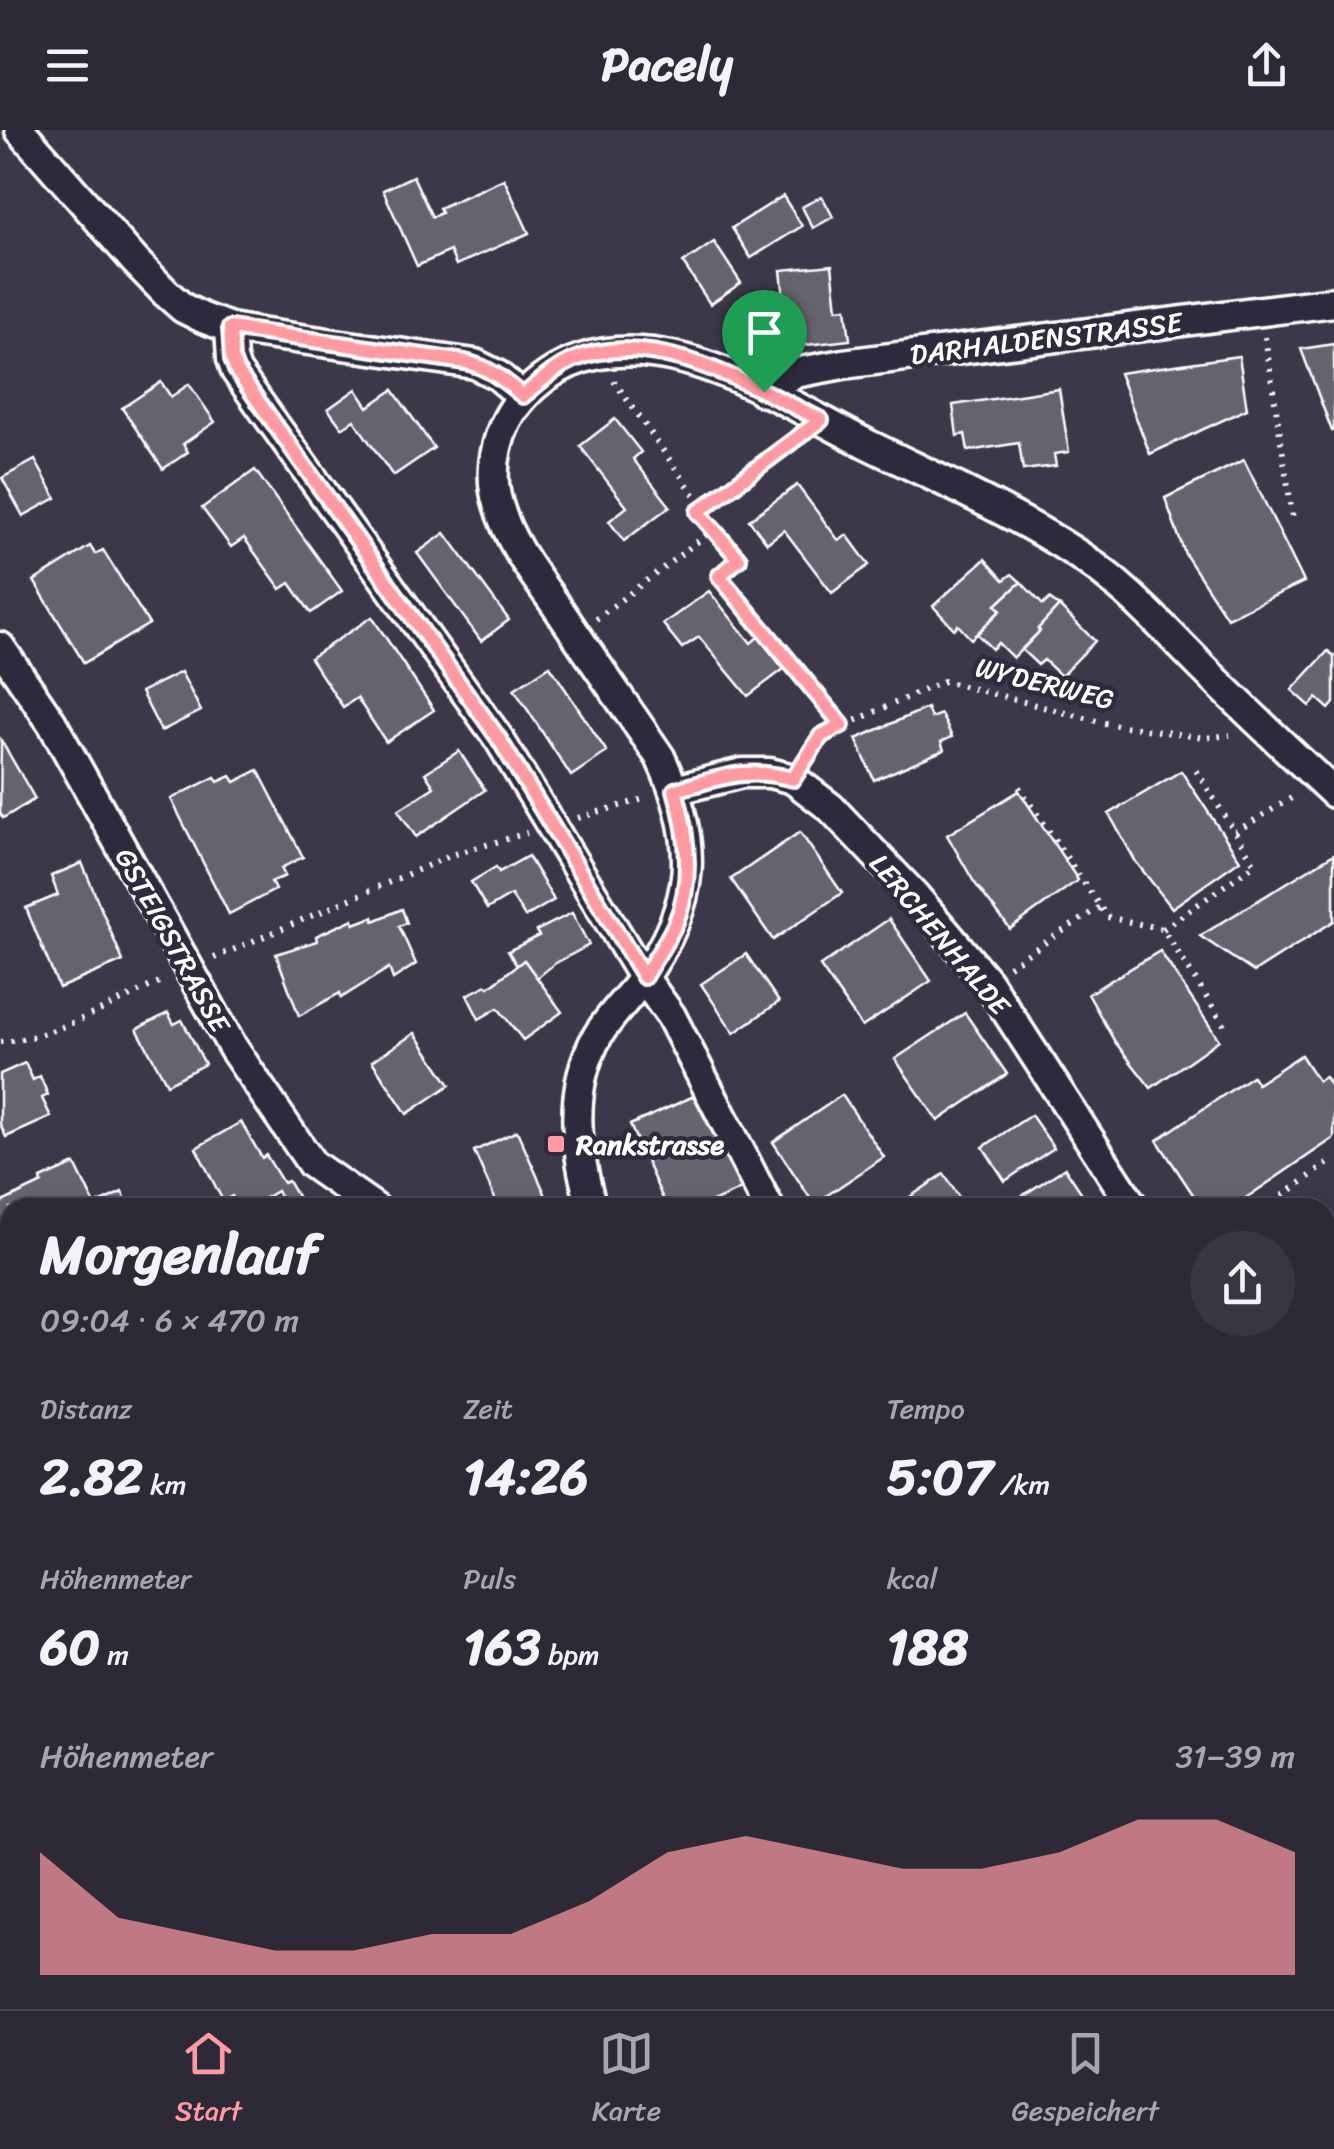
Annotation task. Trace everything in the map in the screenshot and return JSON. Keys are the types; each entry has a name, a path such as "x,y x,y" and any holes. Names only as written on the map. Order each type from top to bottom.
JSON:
{"street":[{"path":"20,130 135,261 182,308 230,328 476,364 498,375 523,396"},
{"name":"DARHALDENSTRASSE","path":"764,392 795,373 843,364 1334,302"},
{"path":"230,328 236,370 499,739 671,1016 765,1198"},
{"path":"589,1198 577,1142 581,1083 598,1036 644,977 676,923 688,860 684,821 660,758 517,551 496,499 499,436 523,396 550,373 594,354 652,352 710,367 1031,526 1109,577 1327,787"},
{"name":"GSTEIGSTRASSE","path":"0,647 52,723 244,1065 312,1164 361,1198"},
{"path":"675,790 742,773 770,773 793,779"},
{"name":"LERCHENHALDE","path":"793,779 843,820 915,896 986,981 1127,1198"}],"path":[{"path":"1260,312 1293,519"},
{"path":"594,354 703,506"},
{"path":"821,420 698,512 739,559 719,576 842,725"},
{"path":"576,635 714,530"},
{"name":"WYDERWEG","path":"793,779 821,736 944,681 1104,723 1205,738 1238,734 1254,719"},
{"path":"1020,787 1107,918 1163,929 1255,864 1196,770"},
{"path":"1235,832 1327,787"},
{"path":"332,906 452,855 675,790"},
{"path":"986,981 1100,907"},
{"path":"1163,929 1228,1031"},
{"path":"1280,1198 1334,1159"}],"building":[{"path":"413,176 432,217 441,213 439,208 504,179 529,233 456,265 450,251 417,266 383,190"},
{"path":"783,196 802,226 751,258 732,228"},
{"path":"822,196 833,217 813,228 802,207"},
{"path":"714,242 741,283 710,304 683,263"},
{"path":"832,265 837,309 846,308 850,340 789,347 781,270"},
{"path":"1334,344 1334,430 1332,431 1301,349"},
{"path":"1239,356 1247,409 1150,454 1119,373"},
{"path":"161,382 171,397 189,384 215,422 183,444 188,452 163,469 122,408"},
{"path":"356,389 368,407 393,390 434,448 393,476 354,420 342,428 328,409"},
{"path":"1059,389 1069,452 1054,454 1056,466 1023,470 1019,443 968,451 965,434 957,436 953,405"},
{"path":"615,419 641,452 633,459 670,506 624,541 609,521 627,507 580,446"},
{"path":"35,460 56,498 23,516 2,478"},
{"path":"1244,460 1304,582 1227,618 1185,554 1165,498"},
{"path":"255,470 342,591 311,613 290,583 281,589 244,538 231,547 202,508"},
{"path":"797,485 839,541 847,535 869,565 832,593 784,530 767,543 749,520"},
{"path":"445,533 509,620 481,641 417,553"},
{"path":"90,546 95,554 103,550 149,624 84,663 34,581"},
{"path":"985,559 1004,580 1012,574 1021,582 996,605 1001,610 971,639 958,625 954,629 933,606"},
{"path":"1021,582 1043,605 1049,599 1059,606 1013,658 998,643 992,649 977,634 1001,610 996,605"},
{"path":"709,591 751,643 759,636 784,669 748,696 699,637 682,648 663,624"},
{"path":"1059,606 1095,641 1061,676 1044,660 1038,665 1022,650"},
{"path":"372,617 434,710 386,742 357,698 343,707 310,658"},
{"path":"1328,651 1334,656 1334,703 1329,709 1317,698 1310,706 1292,690"},
{"path":"550,666 607,752 571,776 514,689"},
{"path":"181,672 201,711 161,731 141,692"},
{"path":"927,708 931,718 941,714 952,737 941,742 944,750 874,780 856,739"},
{"path":"1,740 35,799 3,818 0,813"},
{"path":"459,751 485,790 416,837 398,810 434,787 425,773"},
{"path":"258,770 303,857 281,868 285,876 271,882 275,890 229,914 171,799 215,777 218,782 231,776 235,782"},
{"path":"1181,771 1240,860 1172,908 1136,862 1109,814"},
{"path":"1019,791 1078,880 1010,929 974,882 947,835"},
{"path":"800,832 842,893 773,940 731,879"},
{"path":"1334,854 1334,921 1254,972 1200,936"},
{"path":"528,856 554,900 525,917 511,895 487,909 471,882 496,867 499,872"},
{"path":"82,863 123,961 59,988 26,908 58,895 51,876"},
{"path":"402,909 407,923 399,926 416,964 393,979 389,968 341,998 340,993 299,1016 276,954 317,941 316,936 353,919 354,924 373,917 374,921"},
{"path":"572,913 589,945 537,978 524,960 517,966 508,951"},
{"path":"889,919 931,981 862,1027 820,966"},
{"path":"1160,951 1219,1040 1151,1088 1115,1042 1088,994"},
{"path":"746,954 779,1002 734,1033 701,984"},
{"path":"524,960 562,1012 523,1040 498,1008 479,1019 467,995 489,987"},
{"path":"168,1013 174,1024 182,1020 205,1064 167,1084 137,1029"},
{"path":"965,1013 1007,1074 938,1121 895,1059"},
{"path":"415,1033 450,1085 407,1114 372,1061"},
{"path":"1301,1055 1318,1081 1325,1077 1334,1091 1334,1138 1246,1198 1195,1198 1157,1140 1252,1076 1257,1084"},
{"path":"25,1063 33,1080 40,1076 48,1095 42,1098 51,1117 6,1137 0,1124 0,1074"},
{"path":"705,1091 748,1186 722,1198 663,1198 630,1125"},
{"path":"842,1095 884,1157 823,1198 810,1198 773,1142"},
{"path":"1031,1115 1054,1148 1005,1181 983,1147"},
{"path":"241,1122 262,1158 266,1155 283,1183 288,1181 298,1198 281,1198 277,1191 265,1198 221,1198 196,1148"},
{"path":"517,1131 547,1198 495,1198 474,1151"},
{"path":"75,1164 92,1198 10,1198 42,1183 41,1179"},
{"path":"1065,1168 1085,1198 1019,1198"},
{"path":"944,1174 960,1198 908,1198"}],"place":[{"name":"Rankstrasse","path":"556,1144"}],"route":[{"path":"230,328 476,364 498,375 523,396 550,373 574,360 624,351 684,359 764,392 821,420 698,512 739,559 719,576 842,725 821,736 793,779 770,773 742,773 675,790 684,821 688,860 684,894 676,923 644,977 499,739 236,370 230,328"}]}
